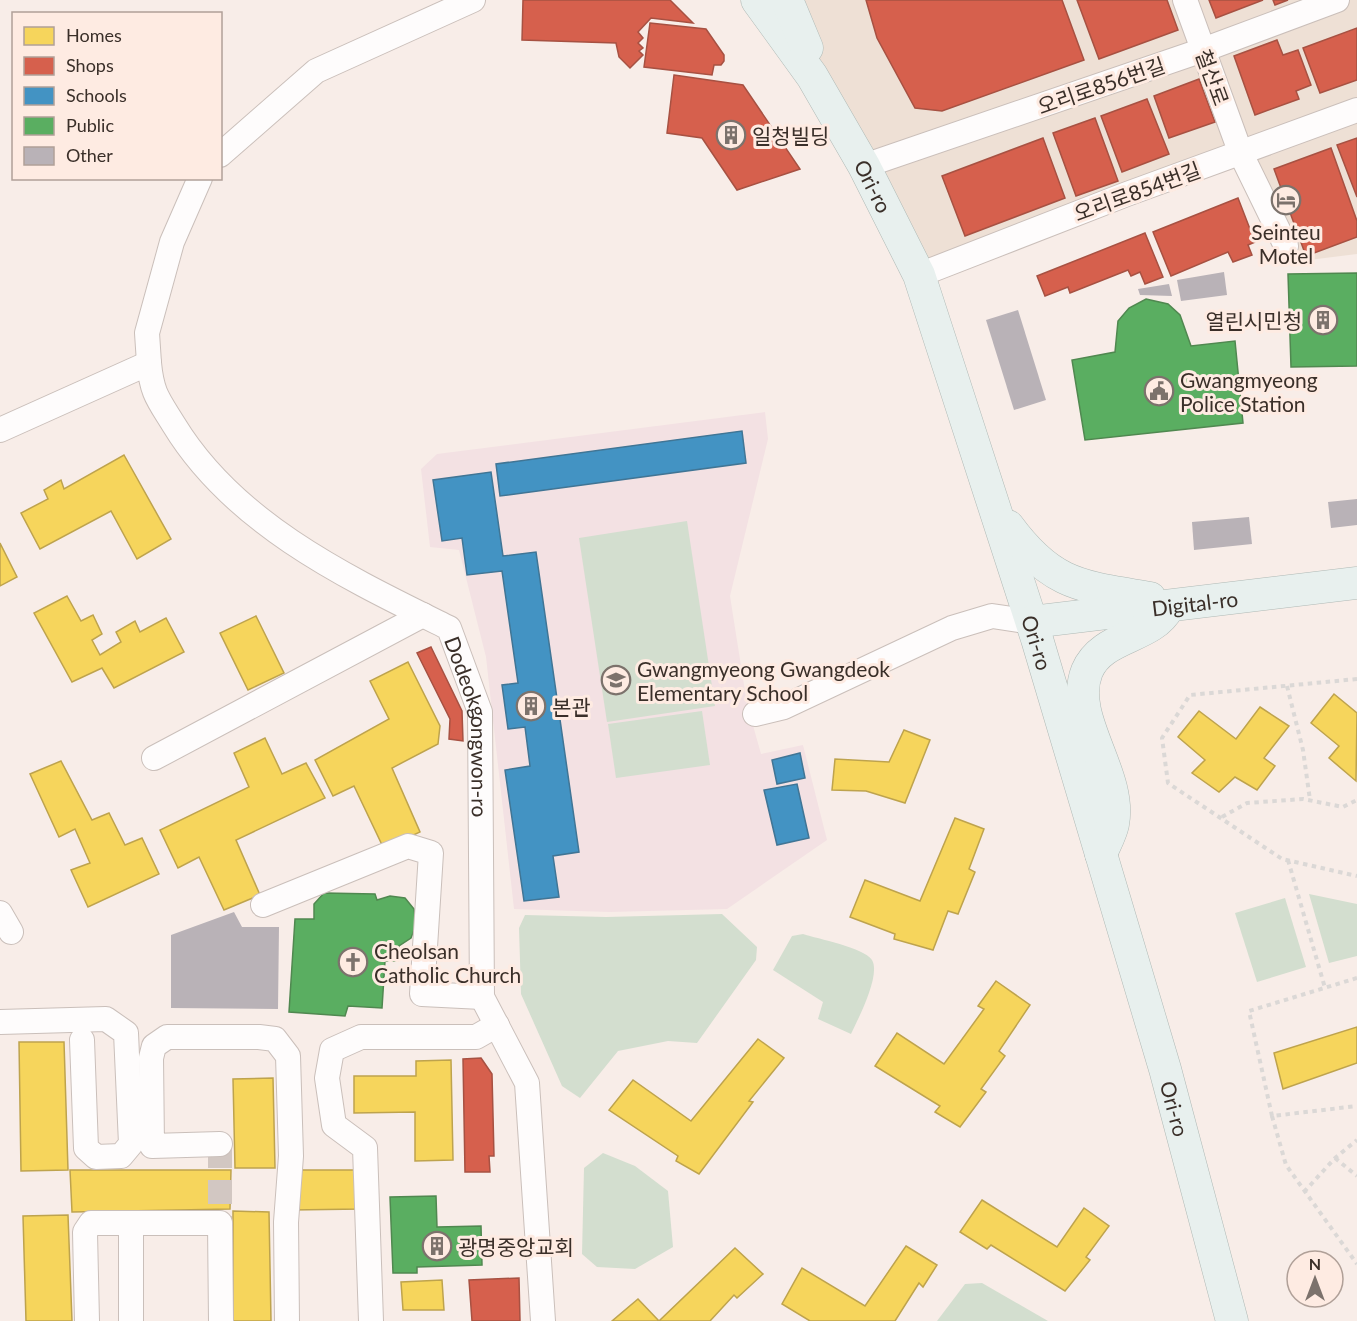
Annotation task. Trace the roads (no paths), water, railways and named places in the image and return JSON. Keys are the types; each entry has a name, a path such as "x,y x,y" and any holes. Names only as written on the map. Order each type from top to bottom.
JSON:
{"main road":[{"name":"Ori-ro","path":"757,0 812,76 864,166 919,275 1032,622 1165,1070 1232,1321"},
{"path":"787,0 804,39 812,76"},
{"path":"994,507 1033,558 1066,580 1086,587 1176,605"},
{"name":"Digital-ro","path":"1032,622 1357,583"},
{"path":"1101,854 1113,824 1114,798 1084,703 1086,673 1105,649 1152,624 1176,605"}],"street":[{"path":"222,153 316,71 473,0"},
{"name":"철산로","path":"1185,0 1240,154 1286,246"},
{"name":"오리로856번길","path":"864,166 1203,50 1336,0"},
{"name":"오리로854번길","path":"919,275 1127,194 1357,110"},
{"name":"Dodeokgongwon-ro","path":"199,180 172,242 147,333 151,389 192,456 243,508 351,579 449,628 480,712 482,997 527,1083 543,1321"},
{"path":"0,430 149,363"},
{"path":"154,758 423,615"},
{"path":"755,714 784,707 952,628 992,616 1032,622"},
{"path":"263,905 408,846 431,853 422,994 482,997"},
{"path":"0,1022 106,1019 126,1034 130,1144 121,1156 96,1157 86,1148 82,1040"},
{"path":"371,1321 365,1148 334,1125 327,1078 332,1050 362,1037 476,1037 497,1025"},
{"path":"220,1144 152,1146 150,1058 154,1046 167,1037 275,1039 288,1056 291,1156 286,1222 287,1321"},
{"path":"87,1321 85,1232 92,1223 220,1223 221,1321"},
{"path":"131,1223 131,1321"}],"tunnel":[{"path":"220,1144 220,1223"}],"place":[{"name":"일청빌딩","path":"731,135"},
{"name":"Seinteu Motel","path":"1286,200"},
{"name":"열린시민청","path":"1323,320"},
{"name":"Gwangmyeong Police Station","path":"1159,391"},
{"name":"Gwangmyeong Gwangdeok Elementary School","path":"616,680"},
{"name":"본관","path":"531,706"},
{"name":"Cheolsan Catholic Church","path":"353,962"},
{"name":"광명중앙교회","path":"437,1246"}]}
